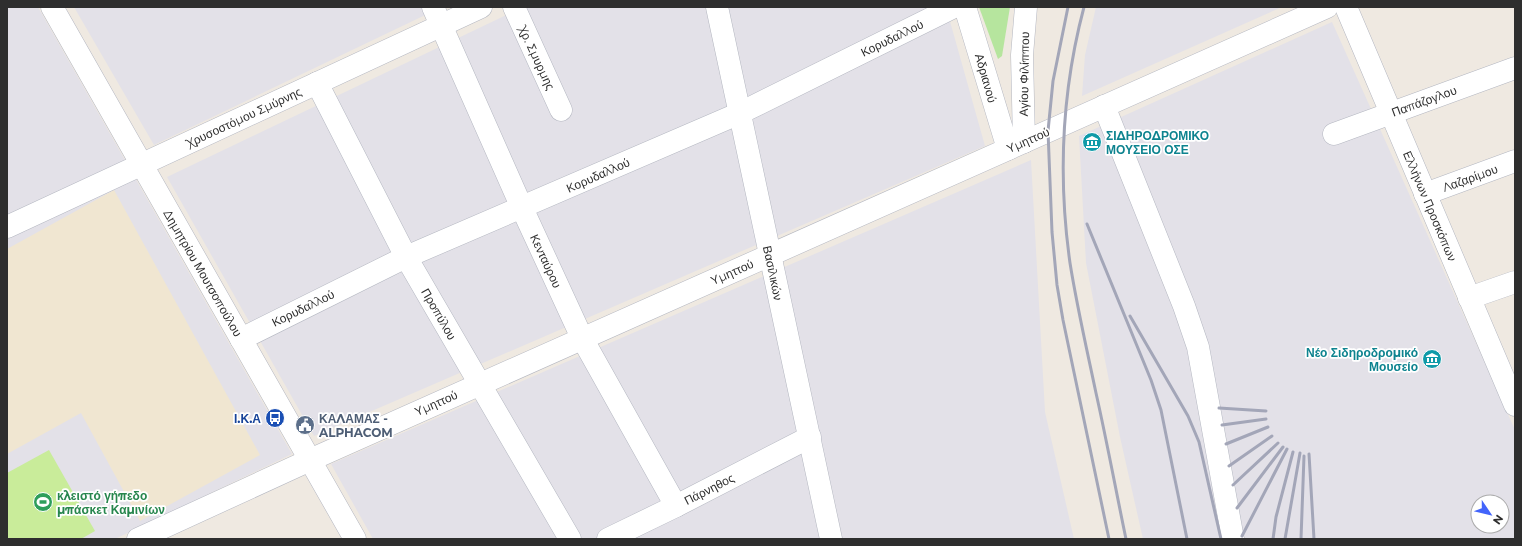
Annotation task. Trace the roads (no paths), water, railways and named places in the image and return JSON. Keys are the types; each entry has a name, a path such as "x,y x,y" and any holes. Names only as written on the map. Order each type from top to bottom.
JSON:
{"street":[{"name":"Δημητρίου Μουτσοπούλου","path":"52,7 355,539"},
{"name":"Χρυσοστόμου Σμύρνης","path":"7,227 317,83 437,16 481,7"},
{"name":"Χρ. Σμυρμης","path":"514,7 561,110"},
{"name":"Βασιλικών","path":"717,7 831,539"},
{"name":"Κορυδαλλού","path":"241,339 406,257 740,113 954,7"},
{"name":"Αδριανού","path":"965,7 1016,145"},
{"name":"Αγίου Φιλίππου","path":"1016,145 1026,7"},
{"name":"Υμηττού","path":"138,539 177,530 310,460 1327,7"},
{"name":"Ελλήνων Προσκόπων","path":"1346,7 1515,405"},
{"name":"Κενταύρου","path":"437,16 522,208 582,338 676,506"},
{"name":"Παπάζογλου","path":"1334,134 1515,68"},
{"name":"Προπύλου","path":"317,83 406,257 570,539"},
{"path":"1104,106 1184,306 1198,348 1234,539"},
{"name":"Λαζαρίμου","path":"1425,194 1515,161"},
{"path":"1470,298 1515,282"},
{"name":"Πάρνηθος","path":"608,539 810,437"}],"railway":[{"path":"1068,7 1053,81 1048,131 1052,232 1057,285 1063,320 1109,539"},
{"path":"1084,7 1071,70 1064,134 1063,167 1066,231 1070,263 1082,328 1126,539"},
{"path":"1087,224 1151,380 1161,410 1187,539"},
{"path":"1130,316 1188,416 1199,442 1221,539"},
{"path":"1219,408 1266,411"},
{"path":"1222,425 1266,419"},
{"path":"1226,444 1268,427"},
{"path":"1229,466 1272,436"},
{"path":"1233,485 1278,443"},
{"path":"1237,508 1283,447"},
{"path":"1242,536 1287,449"},
{"path":"1273,539 1276,517 1293,452"},
{"path":"1285,539 1300,453"},
{"path":"1309,454 1314,539"},
{"path":"1301,539 1304,456"}],"place":[{"name":"ΣΙΔΗΡΟΔΡΟΜΙΚΟ ΜΟΥΣΕΙΟ ΟΣΕ","path":"1092,142"},
{"name":"Νέο Σιδηροδρομικό Μουσείο","path":"1432,359"},
{"name":"Ι.Κ.Α","path":"275,418"},
{"name":"ΚΑΛΑΜΑΣ - ALPHACOM","path":"305,425"},
{"name":"κλειστό γήπεδο μπάσκετ Καμινίων","path":"43,502"}]}
